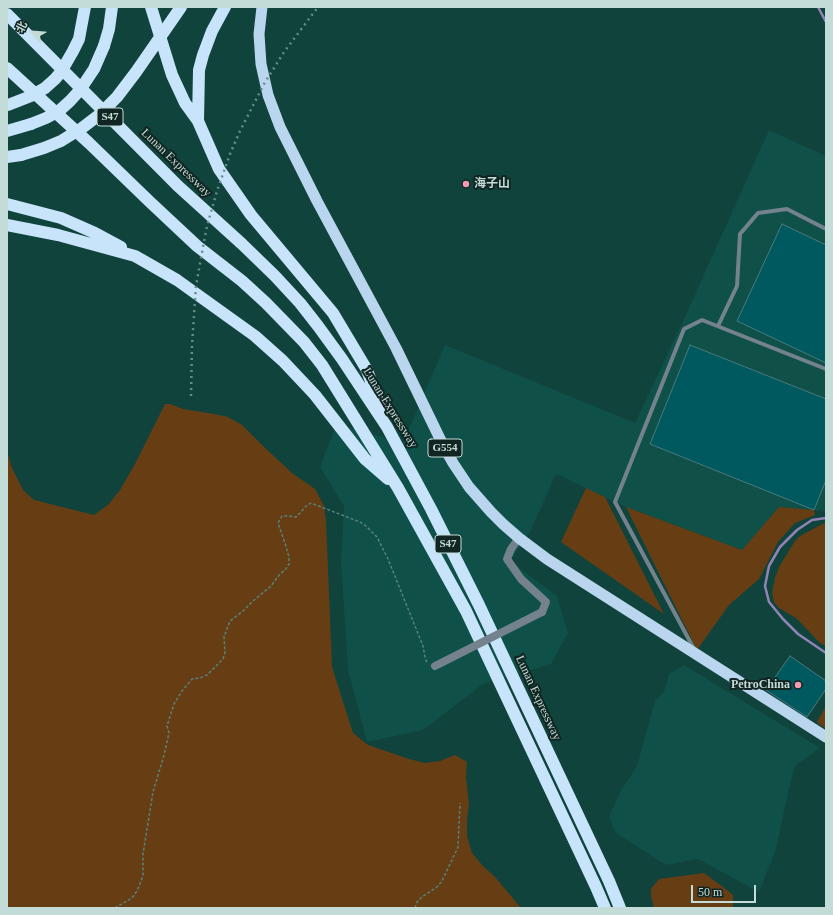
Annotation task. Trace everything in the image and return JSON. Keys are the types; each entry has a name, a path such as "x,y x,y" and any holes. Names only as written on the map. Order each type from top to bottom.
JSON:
{"highway":[{"path":"7,105 40,91 61,72 78,39 82,28 85,7"},
{"path":"7,131 31,124 59,111 84,85 94,69 104,46 109,29 112,7"},
{"path":"151,7 172,75 185,103 198,121 219,169 252,215 333,313 367,370 387,427"},
{"path":"7,157 44,148 61,141 99,115 117,97 136,72 181,7"},
{"path":"198,121 199,70 212,31 225,7"},
{"name":"G554","path":"262,7 259,52 263,75 273,110 287,144 396,348 444,447 469,487 491,512 519,538 547,559 826,737"},
{"name":"Lunan Expressway","path":"7,14 214,220 242,244 275,276 300,303 342,359 387,427 431,509 479,605 620,908"},
{"name":"S47","path":"7,68 89,143 197,246 242,281 266,303 304,342 322,365 398,488 466,611 605,908"},
{"path":"7,204 61,218 95,233 178,280 260,341 283,361 315,395 365,459 398,488"},
{"path":"7,225 58,235 135,256"}],"street":[{"path":"435,666 542,612 546,602 520,579 507,559 511,549 519,538"}],"lane":[{"path":"718,326 737,286 740,234 758,213 787,209 826,229"},
{"path":"697,655 615,502 684,329 702,320 826,369"}],"path":[{"path":"115,908 132,898 137,891 143,876 143,854 152,792 164,755 168,733 167,726 174,704 192,679 207,675 223,659 225,652 224,637 230,621 243,612 253,601 272,586 289,564 278,523 282,516 296,517 305,506 311,503 360,522 366,526 376,537 388,559 423,646 424,657 427,664 435,666"},
{"path":"414,908 422,897 437,887 442,881 458,847 460,803"}],"shaded area":[{"path":"769,130 826,156 826,511 779,507 742,550 626,507 556,474 530,532 510,561 557,596 568,633 551,664 483,684 423,730 367,742 348,670 341,562 344,506 320,467 337,424 403,443 445,345 635,423 684,319"},
{"path":"165,404 170,404 183,409 228,417 242,425 292,473 315,489 324,506 326,521 332,667 353,733 368,745 409,759 425,763 440,761 455,755 467,762 466,777 469,804 467,836 472,853 495,877 521,908 7,908 7,451 12,468 23,490 34,500 94,515 109,504 120,490 135,464"},
{"path":"586,488 605,497 664,614 561,542"},
{"path":"626,507 742,550 779,507 814,510 815,515 795,523 778,542 759,579 729,605 697,650"},
{"path":"826,522 826,646 820,643 796,618 779,608 774,602 772,593 779,567 795,541 800,536"},
{"path":"684,665 820,748 795,766 776,849 759,892 698,859 666,865 616,833 609,817 620,792 637,766 655,701 664,692 669,674"},
{"path":"826,706 826,729 817,722"},
{"path":"704,873 733,895 733,908 654,908 651,889 659,879"}],"building":[{"path":"782,224 826,245 826,363 737,321"},
{"path":"690,345 826,399 826,480 814,510 650,444"},
{"name":"PetroChina","path":"790,656 826,681 826,689 807,717 766,690"}],"waterway":[{"path":"818,7 826,22"},
{"path":"826,518 812,520 797,530 780,547 769,566 765,586 769,602 783,619 798,634 826,653"}],"railway":[{"path":"191,396 192,345 196,286 207,226 217,191 240,131 264,84 284,52 318,7"}],"place":[{"name":"海子山","path":"466,184"},
{"name":"PetroChina","path":"798,685"}]}
